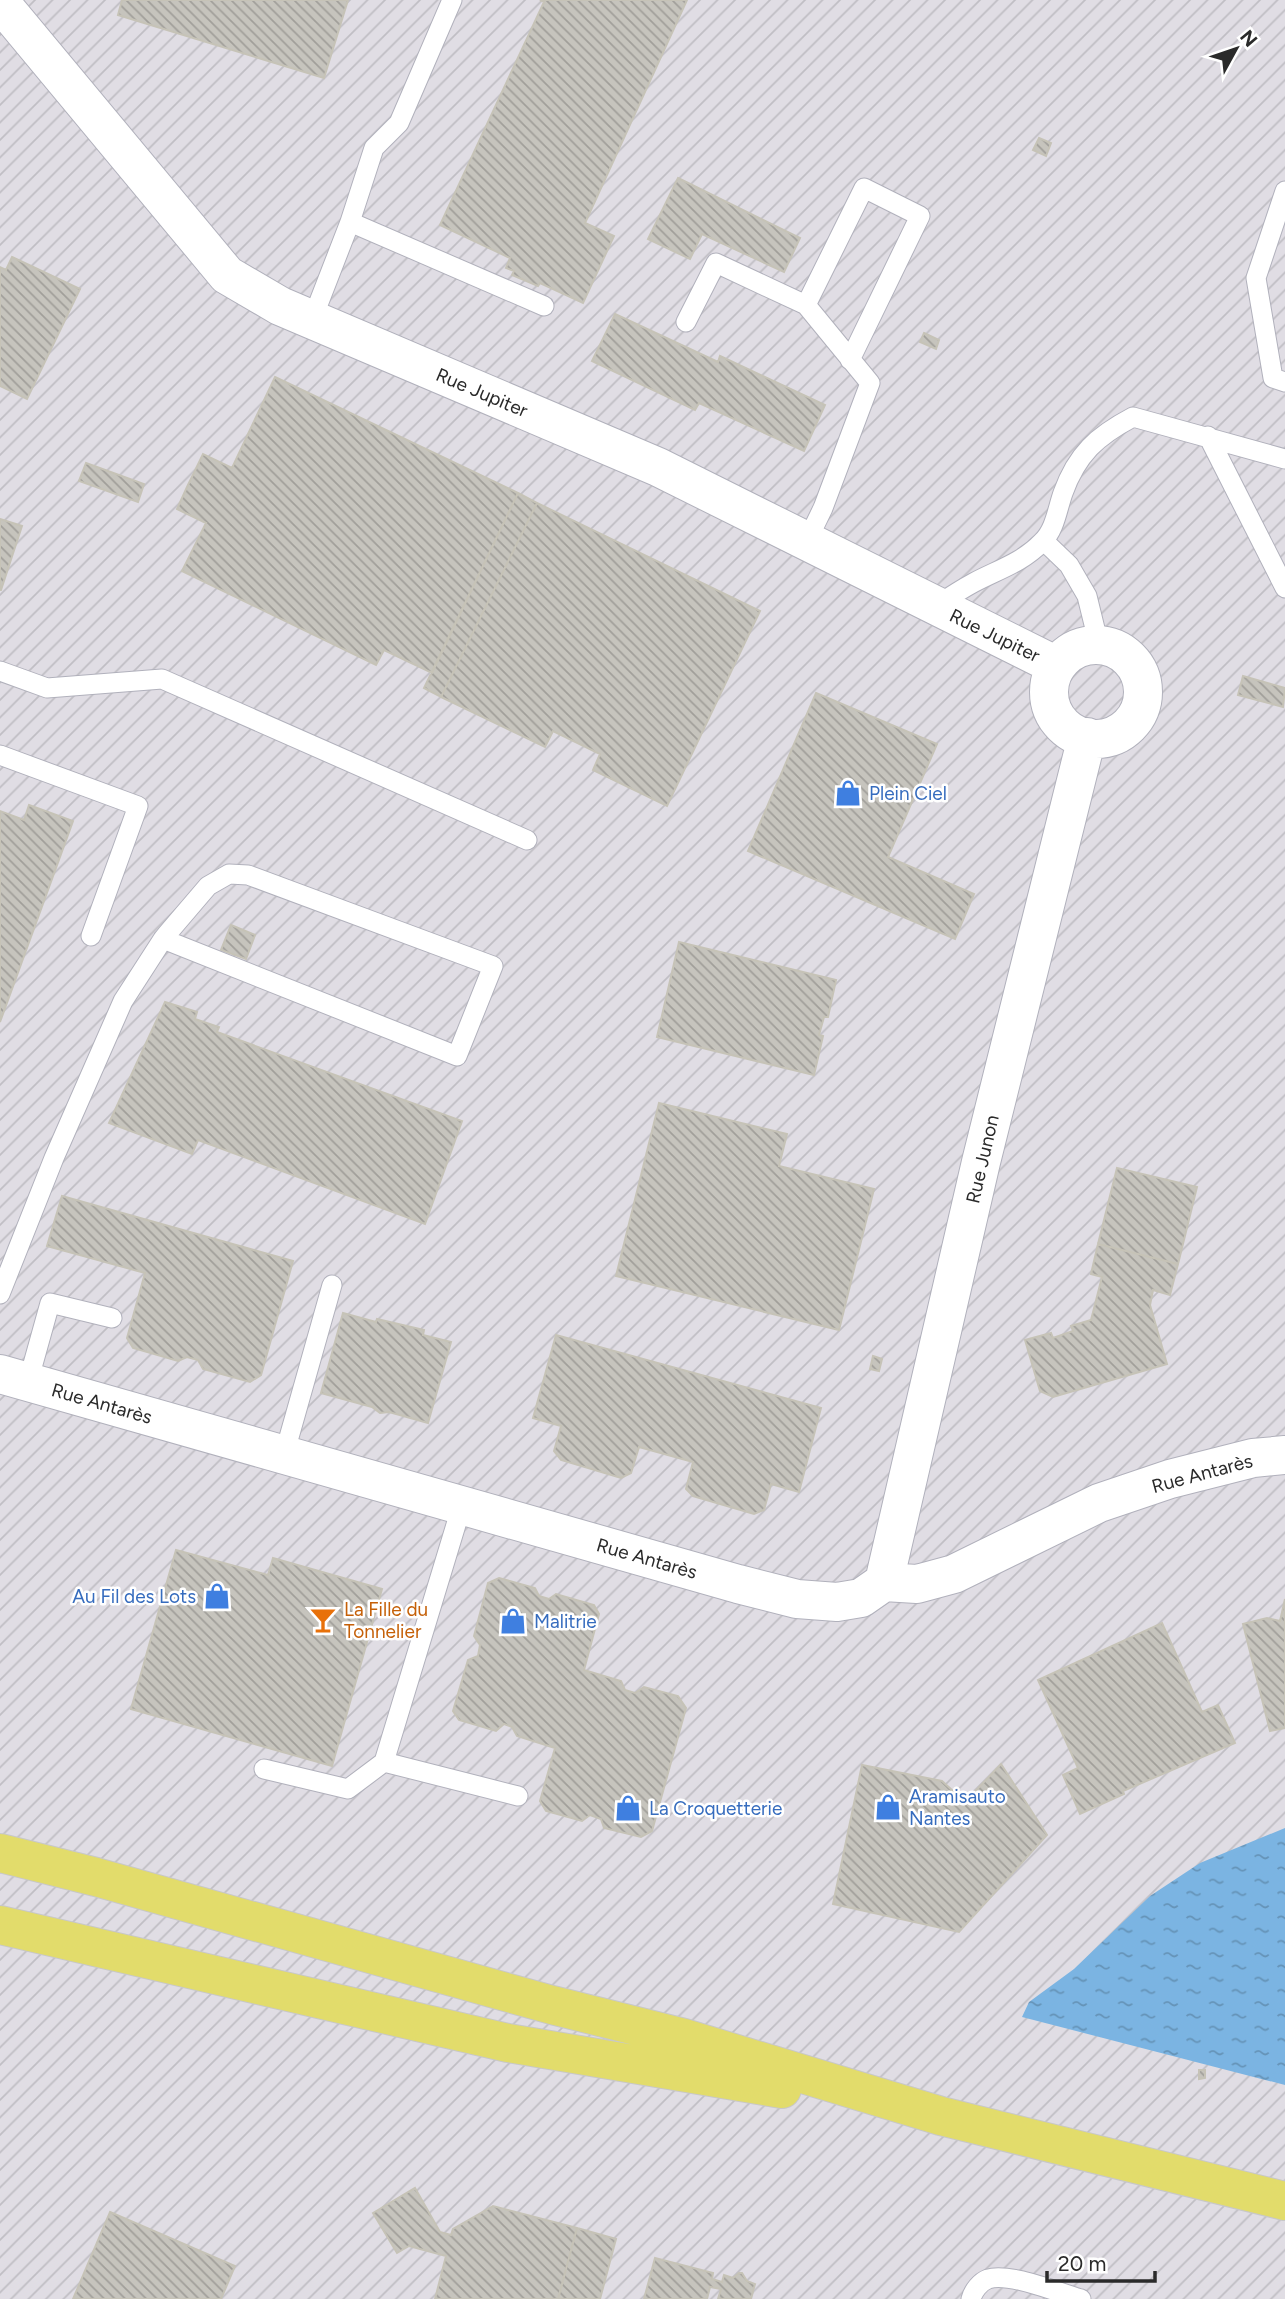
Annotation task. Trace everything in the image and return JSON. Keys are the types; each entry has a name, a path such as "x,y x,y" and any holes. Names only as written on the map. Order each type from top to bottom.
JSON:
{"main road":[{"path":"0,1853 96,1877 551,2005 684,2038 941,2116 1285,2202"},
{"path":"0,1925 508,2043 941,2116"}],"street":[{"name":"Rue Jupiter","path":"14,6 227,275 280,306 658,467 1057,666"},
{"path":"1099,645 1111,647 1126,655 1141,677 1143,694 1140,710 1130,725 1117,735 1101,739 1077,735 1063,725 1052,709 1049,693 1051,677 1068,653 1083,646 1099,645"},
{"name":"Rue Junon","path":"884,1582 981,1162 1087,737"},
{"name":"Rue Antarès","path":"14,1378 797,1599 837,1602 861,1598 884,1582 918,1584 954,1574 1099,1503 1170,1479 1253,1458 1285,1455"}],"lane":[{"path":"312,320 374,148 400,123 452,0"},
{"path":"806,305 864,188 920,215 850,360"},
{"path":"1285,191 1256,278 1273,378 1285,382"},
{"path":"349,222 544,306"},
{"path":"686,322 716,263 806,305 870,383 823,508 807,541"},
{"path":"936,606 974,583 1020,561 1044,541 1057,517 1071,474 1084,452 1105,431 1133,417 1285,459"},
{"path":"1208,436 1285,588"},
{"path":"1044,541 1069,565 1087,596 1099,645"},
{"path":"0,671 47,688 162,679 527,840"},
{"path":"0,755 138,806 91,936"},
{"path":"0,1294 54,1158 123,1001 163,939 208,886 229,874 248,875 493,966 457,1056 163,939"},
{"path":"284,1455 332,1285"},
{"path":"14,1378 50,1303 112,1318"},
{"path":"264,1769 348,1789 384,1762 462,1505"},
{"path":"384,1762 518,1796"},
{"path":"971,2299 973,2290 988,2279 1008,2278 1081,2299"}],"shaded area":[{"path":"0,0 1285,0 1285,2299 0,2299"}],"water":[{"path":"1285,1828 1285,2085 1022,2017 1029,2002 1074,1969 1150,1896 1200,1863"}],"building":[{"path":"122,0 348,0 324,78 118,15"},
{"path":"540,0 687,0 585,223 614,236 583,303 540,283 538,286 512,275 514,271 506,268 510,258 440,225 544,2"},
{"path":"1039,138 1051,143 1046,156 1033,150"},
{"path":"678,178 800,238 784,272 702,234 690,259 648,239"},
{"path":"12,257 80,289 27,399 0,386 0,267 6,270"},
{"path":"615,314 718,362 720,356 825,405 804,451 699,403 695,410 592,361"},
{"path":"924,333 939,340 936,349 920,342"},
{"path":"275,377 518,493 432,673 384,650 376,665 182,571 206,523 177,509 187,487 203,454 232,468"},
{"path":"86,463 144,484 138,502 79,481"},
{"path":"518,493 537,503 441,697 424,688"},
{"path":"537,503 760,611 667,806 593,770 600,754 553,731 545,747 441,697"},
{"path":"0,519 22,526 1,590 0,590"},
{"path":"1243,676 1285,688 1283,707 1238,695"},
{"path":"816,693 937,744 888,857 974,894 955,939 748,851"},
{"path":"29,805 73,821 0,1022 0,811 24,820"},
{"path":"231,925 255,935 246,959 221,950"},
{"path":"679,942 836,980 828,1017 824,1017 819,1035 823,1036 814,1075 657,1037"},
{"path":"165,1002 197,1012 195,1019 219,1027 217,1032 462,1121 425,1224 198,1140 192,1154 109,1123"},
{"path":"659,1103 787,1134 779,1166 874,1189 839,1330 616,1276"},
{"path":"1117,1168 1197,1187 1178,1264 1098,1244"},
{"path":"62,1196 293,1261 261,1375 250,1382 203,1369 198,1360 187,1357 178,1361 133,1348 127,1338 145,1273 47,1246"},
{"path":"1098,1244 1178,1264 1170,1295 1153,1290 1150,1305 1167,1364 1053,1397 1040,1391 1025,1340 1051,1333 1053,1338 1073,1331 1071,1326 1091,1320 1102,1277 1091,1274"},
{"path":"343,1313 424,1330 423,1335 451,1342 428,1423 389,1412 380,1413 372,1407 321,1393"},
{"path":"556,1335 821,1408 799,1492 771,1484 764,1510 754,1514 693,1496 686,1489 693,1462 639,1447 631,1473 621,1478 561,1460 554,1451 561,1426 533,1418"},
{"path":"873,1356 882,1359 879,1371 870,1369"},
{"path":"176,1550 268,1575 273,1558 382,1589 332,1766 131,1709"},
{"path":"499,1578 535,1588 539,1596 549,1599 556,1594 594,1605 599,1614 584,1670 621,1681 625,1690 635,1693 644,1687 678,1696 686,1708 652,1831 641,1837 604,1828 601,1819 590,1815 582,1821 546,1811 540,1801 555,1748 517,1736 512,1727 504,1724 496,1731 459,1720 453,1711 468,1660 478,1656 480,1645 474,1636 488,1583"},
{"path":"1285,1599 1285,1728 1270,1731 1243,1624 1267,1618 1280,1621"},
{"path":"1162,1623 1202,1712 1218,1705 1235,1743 1123,1791 1124,1794 1080,1814 1063,1775 1078,1768 1038,1680"},
{"path":"1001,1764 1047,1835 959,1932 833,1904 862,1765 942,1781 965,1802"},
{"path":"1199,2070 1205,2070 1205,2078 1199,2079"},
{"path":"415,2188 440,2232 451,2235 453,2229 493,2206 577,2228 558,2299 435,2299 446,2256 409,2246 397,2253 373,2213"},
{"path":"110,2212 235,2266 221,2299 73,2299"},
{"path":"577,2228 616,2239 600,2299 558,2299"},
{"path":"655,2258 713,2273 712,2279 722,2282 724,2275 733,2278 742,2273 747,2281 755,2284 751,2299 718,2299 721,2289 710,2287 707,2299 644,2299"}],"place":[{"name":"Plein Ciel","path":"848,793"},
{"name":"Au Fil des Lots","path":"217,1596"},
{"name":"La Fille du Tonnelier","path":"323,1620"},
{"name":"Malitrie","path":"513,1621"},
{"name":"Aramisauto Nantes","path":"888,1807"},
{"name":"La Croquetterie","path":"628,1808"}]}
